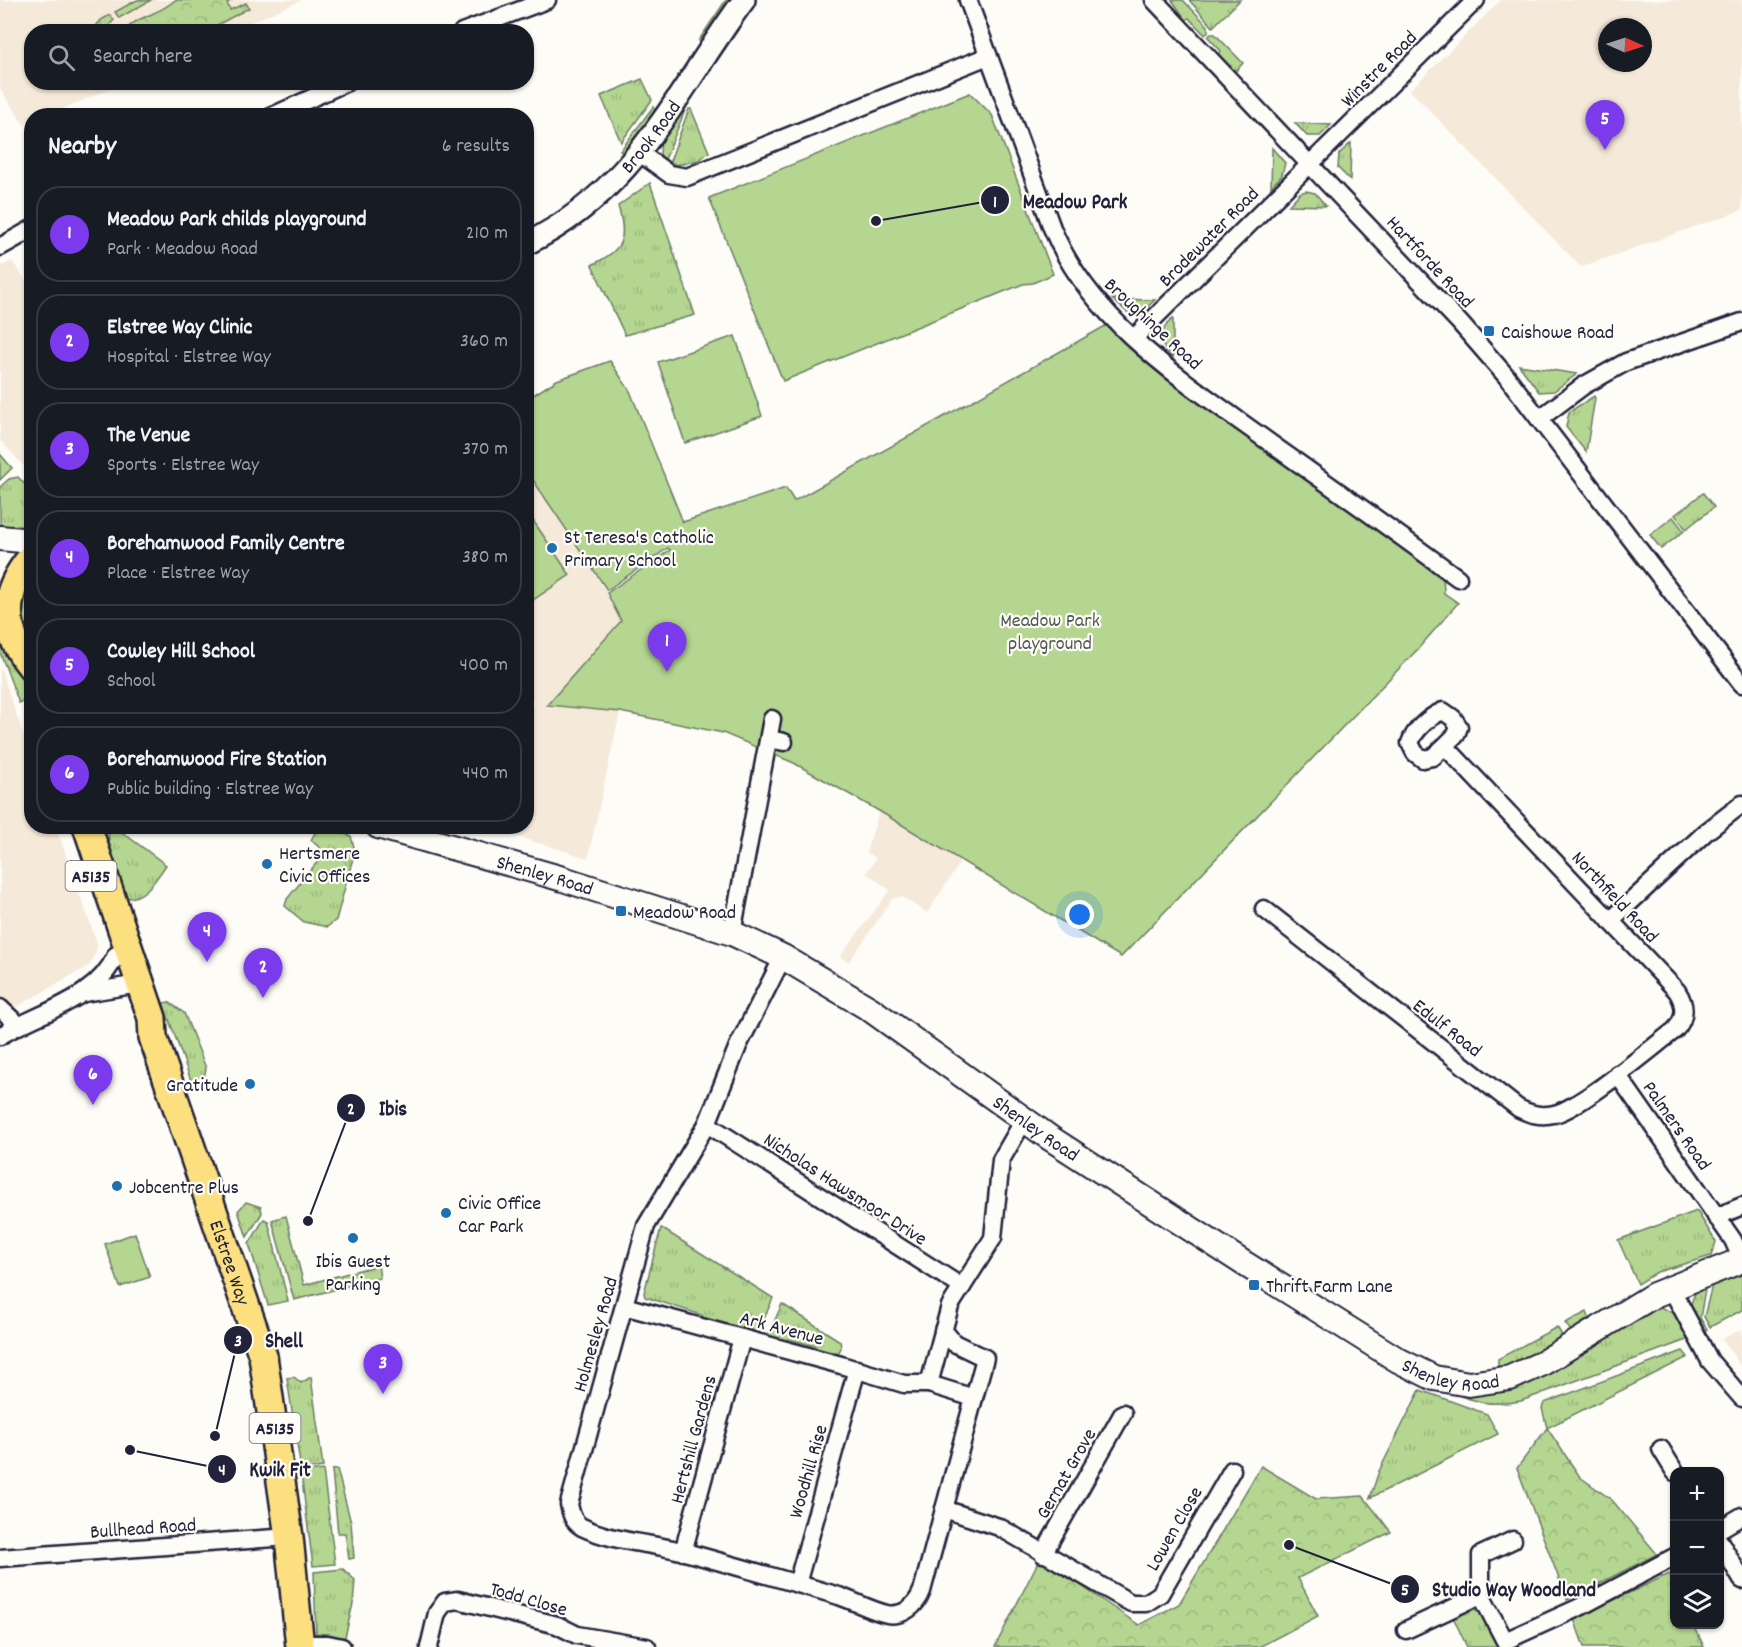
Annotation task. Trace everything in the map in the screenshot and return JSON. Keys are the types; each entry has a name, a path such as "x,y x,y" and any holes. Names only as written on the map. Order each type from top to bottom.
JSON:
{"main road":[{"path":"0,538 24,540"},
{"path":"24,566 4,597 14,642 24,656"},
{"name":"Elstree Way","path":"78,834 116,955 152,1018 150,1028 258,1337 271,1400 289,1537 299,1646"},
{"name":"Elstree Way","path":"89,834 133,985"},
{"name":"Shenley Road","path":"406,834 552,876 732,933 783,957 870,1009 1024,1120 1245,1264 1398,1360 1434,1378 1468,1384 1510,1378 1541,1364 1654,1295 1742,1260"}],"street":[{"path":"483,24 547,0"},
{"name":"Brook Road","path":"534,240 576,216 604,193 640,153 744,0"},
{"name":"Broughinge Road","path":"968,0 1065,260 1092,295 1166,368 1458,578"},
{"name":"Hartforde Road","path":"1154,0 1460,323 1539,419 1742,684"},
{"name":"Winstre Road","path":"1311,165 1320,152 1339,137 1476,0"},
{"path":"640,153 669,174 687,177 988,56"},
{"path":"290,108 329,90"},
{"name":"Brodewater Road","path":"1134,338 1311,165"},
{"path":"0,247 24,234"},
{"path":"1539,419 1583,386 1626,362 1742,322"},
{"path":"732,933 777,741 772,719"},
{"name":"Northfield Road","path":"1444,746 1677,991 1684,1006 1681,1023 1617,1074"},
{"path":"1611,921 1706,832 1742,804"},
{"name":"Edulf Road","path":"1264,909 1518,1108 1530,1114 1541,1116 1567,1110 1617,1074"},
{"path":"0,1036 84,993 103,978 116,955"},
{"name":"Holmesley Road","path":"783,957 738,1046 707,1124 646,1226 569,1504 573,1519 582,1527 797,1584 864,1604 887,1614 908,1610 919,1599 922,1591 985,1358 954,1343 943,1330"},
{"path":"84,993 133,985"},
{"path":"0,1008 18,1025"},
{"name":"Palmers Road","path":"1617,1074 1734,1240 1742,1260"},
{"path":"929,1384 950,1306 993,1238 1001,1160 1024,1120"},
{"name":"Nicholas Hawsmoor Drive","path":"707,1124 962,1287"},
{"path":"1716,1216 1742,1206"},
{"path":"1671,1288 1710,1361 1742,1398"},
{"name":"Ark Avenue","path":"624,1306 857,1369 904,1384 929,1384 974,1398"},
{"name":"Hertshill Gardens","path":"683,1552 742,1338"},
{"name":"Woodhill Rise","path":"797,1584 857,1369"},
{"name":"Gernat Grove","path":"1042,1554 1123,1413"},
{"path":"1661,1449 1672,1467"},
{"name":"Lowen Close","path":"1042,1554 1131,1603 1146,1603 1160,1594 1232,1470"},
{"path":"944,1509 999,1527 1042,1554"},
{"path":"1724,1526 1742,1516"},
{"name":"Bullhead Road","path":"0,1558 289,1537"},
{"path":"1513,1540 1481,1555 1481,1595 1506,1644 1670,1559"},
{"path":"1724,1550 1742,1580"},
{"path":"1406,1630 1481,1595"},
{"name":"Todd Close","path":"429,1647 437,1613 445,1602 458,1600 557,1625 577,1635 647,1647"},
{"path":"299,1646 328,1644 342,1647"}],"shaded area":[{"path":"0,0 302,0 246,24 24,24 24,90 108,90 64,108 24,108 24,125 0,88"},
{"path":"1501,0 1742,0 1742,210 1581,267 1410,90"},
{"path":"12,261 24,278 24,466 0,440 0,267"},
{"path":"534,482 607,593 621,621 547,705 620,712 588,858 509,834 534,834"},
{"path":"0,667 24,737 24,834 58,834 98,946 90,965 0,1016"},
{"path":"879,812 961,861 927,913 902,897 893,898 849,962 840,957 890,890 866,873 876,858 866,852"},
{"path":"1742,1329 1742,1368 1722,1339"}],"green space":[{"path":"137,0 151,0 119,18 115,12"},
{"path":"175,0 232,0 227,3 230,10 246,3 249,8 219,24 133,24"},
{"path":"726,0 733,0 706,38 699,40"},
{"path":"1172,0 1183,0 1208,26 1208,32 1205,35 1189,18 1186,20"},
{"path":"1189,0 1240,0 1213,27"},
{"path":"110,15 114,20 110,24 98,24"},
{"path":"735,30 738,30 688,103 664,162 660,154 661,138"},
{"path":"1215,34 1243,63 1235,72 1218,54 1221,51 1208,37"},
{"path":"642,79 652,100 621,142 601,96"},
{"path":"970,93 992,115 1053,274 783,381 709,198"},
{"path":"653,107 656,113 626,153 620,151"},
{"path":"689,109 691,109 709,152 699,160 676,165 670,161"},
{"path":"1295,123 1331,125 1320,136 1307,136"},
{"path":"1351,143 1350,180 1338,168 1339,154"},
{"path":"1272,148 1285,163 1282,175 1271,187"},
{"path":"650,183 695,315 625,335 592,265 611,254 620,242 623,227 618,206"},
{"path":"1306,191 1315,193 1326,206 1289,205 1300,193"},
{"path":"1112,299 1155,300 1144,310 1128,313"},
{"path":"1173,318 1173,358 1164,348 1161,338 1164,328"},
{"name":"Meadow Park playground","path":"1109,324 1443,574 1444,593 1458,603 1417,650 1121,957 879,811 794,763 723,733 620,712 547,705 621,621 607,593 670,550 668,548 607,590 534,481 534,395 557,380 610,361 630,391 683,522 786,488 794,501"},
{"path":"735,336 762,416 685,443 658,362"},
{"path":"1519,365 1577,374 1554,391 1539,392"},
{"path":"1594,396 1586,452 1566,427 1569,412"},
{"path":"0,454 12,468 0,480"},
{"path":"18,477 24,483 24,527 0,525 0,487 9,479"},
{"path":"1703,493 1714,507 1686,529 1675,515"},
{"path":"1673,517 1684,531 1661,549 1650,535"},
{"path":"534,522 570,575 534,599"},
{"path":"24,593 24,633 21,621"},
{"path":"0,643 10,661 24,676 24,701 19,703 0,652"},
{"path":"108,834 124,834 166,865 144,892 126,898 109,844"},
{"path":"314,834 345,834 351,836 355,851 336,920 327,927 304,922 285,906 287,899 323,855 320,848 311,840"},
{"path":"169,1002 184,1013 206,1068 203,1083 198,1088 193,1086 163,1003"},
{"path":"246,1202 261,1207 262,1213 247,1237 238,1211"},
{"path":"1697,1211 1716,1242 1711,1256 1657,1272 1638,1284 1618,1240"},
{"path":"286,1216 304,1285 378,1265 380,1278 294,1300 272,1220"},
{"path":"264,1219 268,1221 288,1301 268,1305 249,1244"},
{"path":"661,1228 773,1298 757,1335 705,1321 702,1315 645,1297 644,1293"},
{"path":"135,1233 150,1277 120,1287 105,1244"},
{"path":"1742,1275 1742,1310 1710,1327 1704,1317 1712,1285"},
{"path":"1706,1284 1700,1318 1707,1329 1701,1334 1689,1309 1695,1293"},
{"path":"782,1304 840,1341 841,1348 836,1357 819,1352 815,1346 788,1339 782,1342 767,1338"},
{"path":"1660,1307 1677,1315 1689,1339 1521,1401 1481,1402 1444,1390 1476,1393"},
{"path":"1587,1312 1589,1318 1571,1331 1565,1323"},
{"path":"1557,1327 1563,1337 1516,1363 1498,1368 1498,1359"},
{"path":"1683,1351 1688,1357 1547,1428 1542,1408 1544,1403"},
{"path":"294,1377 301,1383 311,1377 323,1467 301,1470 287,1378"},
{"path":"1420,1390 1487,1414 1498,1434 1370,1498 1379,1471"},
{"path":"1547,1428 1580,1477 1612,1500 1657,1554 1567,1600 1517,1468"},
{"path":"1261,1466 1316,1499 1363,1496 1391,1532 1298,1578 1318,1616 1259,1647 995,1647 1040,1558 1139,1625 1179,1604"},
{"path":"337,1469 351,1523 354,1558 349,1559 345,1533 338,1533 332,1470"},
{"path":"323,1470 335,1564 313,1566 301,1473"},
{"path":"343,1569 355,1580 353,1604 344,1641 316,1633 314,1572"},
{"path":"1669,1574 1670,1629 1696,1629 1704,1647 1584,1647 1574,1619"},
{"path":"1468,1608 1474,1609 1484,1617 1498,1647 1467,1647 1452,1615"}],"place":[{"name":"Cowley Hill School","path":"1605,150"},
{"name":"Meadow Park","path":"876,221"},
{"name":"Caishowe Road","path":"1489,331"},
{"name":"St Teresa's Catholic Primary School","path":"552,548"},
{"name":"Meadow Park childs playground","path":"667,672"},
{"name":"Hertsmere Civic Offices","path":"267,864"},
{"name":"Meadow Road","path":"621,911"},
{"name":"Borehamwood Family Centre","path":"207,962"},
{"name":"Elstree Way Clinic","path":"263,998"},
{"name":"Gratitude","path":"250,1084"},
{"name":"Borehamwood Fire Station","path":"93,1105"},
{"name":"Jobcentre Plus","path":"117,1186"},
{"name":"Civic Office Car Park","path":"446,1213"},
{"name":"Ibis","path":"308,1221"},
{"name":"Ibis Guest Parking","path":"353,1238"},
{"name":"Thrift Farm Lane","path":"1254,1285"},
{"name":"The Venue","path":"383,1394"},
{"name":"Shell","path":"215,1436"},
{"name":"Kwik Fit","path":"130,1450"},
{"name":"Studio Way Woodland","path":"1289,1545"}]}
